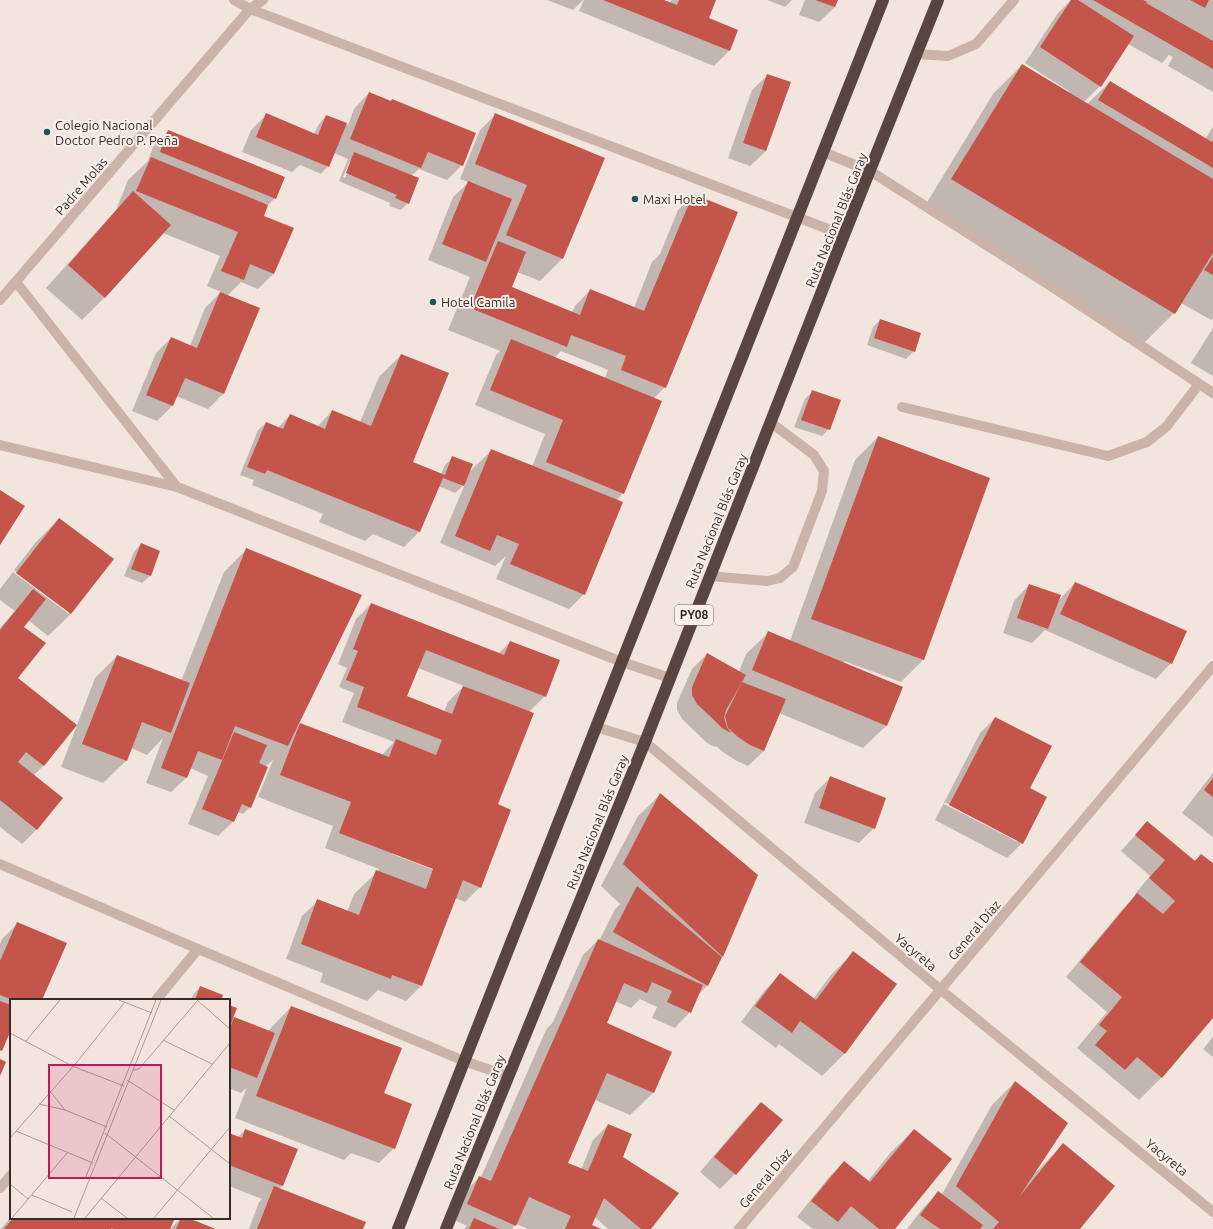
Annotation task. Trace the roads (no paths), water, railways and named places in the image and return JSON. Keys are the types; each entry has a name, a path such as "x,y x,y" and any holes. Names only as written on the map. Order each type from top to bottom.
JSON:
{"highway":[{"path":"398,1229 883,0"},
{"name":"Ruta Nacional Blás Garay","path":"446,1229 645,742 709,576 938,0"}],"street":[{"path":"234,0 250,9 844,235"},
{"name":"Padre Molas","path":"0,300 250,9 263,0"},
{"path":"917,54 948,56 976,44 1014,0"},
{"path":"823,152 870,171 1057,290 1213,393"},
{"path":"16,282 177,487"},
{"path":"902,407 1108,456 1147,442 1167,426 1199,384"},
{"path":"709,576 767,581 780,578 793,567 822,491 824,471 814,456 770,422"},
{"path":"0,445 177,487 622,662 670,678"},
{"name":"General Díaz","path":"740,1229 1213,666"},
{"name":"Yacyreta","path":"596,727 645,742 941,990 1213,1212"},
{"path":"0,864 198,949 464,1060 508,1076"},
{"path":"157,999 198,949"},
{"path":"0,1188 10,1175"}],"place":[{"name":"Colegio Nacional Doctor Pedro P. Peña","path":"47,132"},
{"name":"Maxi Hotel","path":"635,199"},
{"name":"Hotel Camila","path":"433,302"}]}
